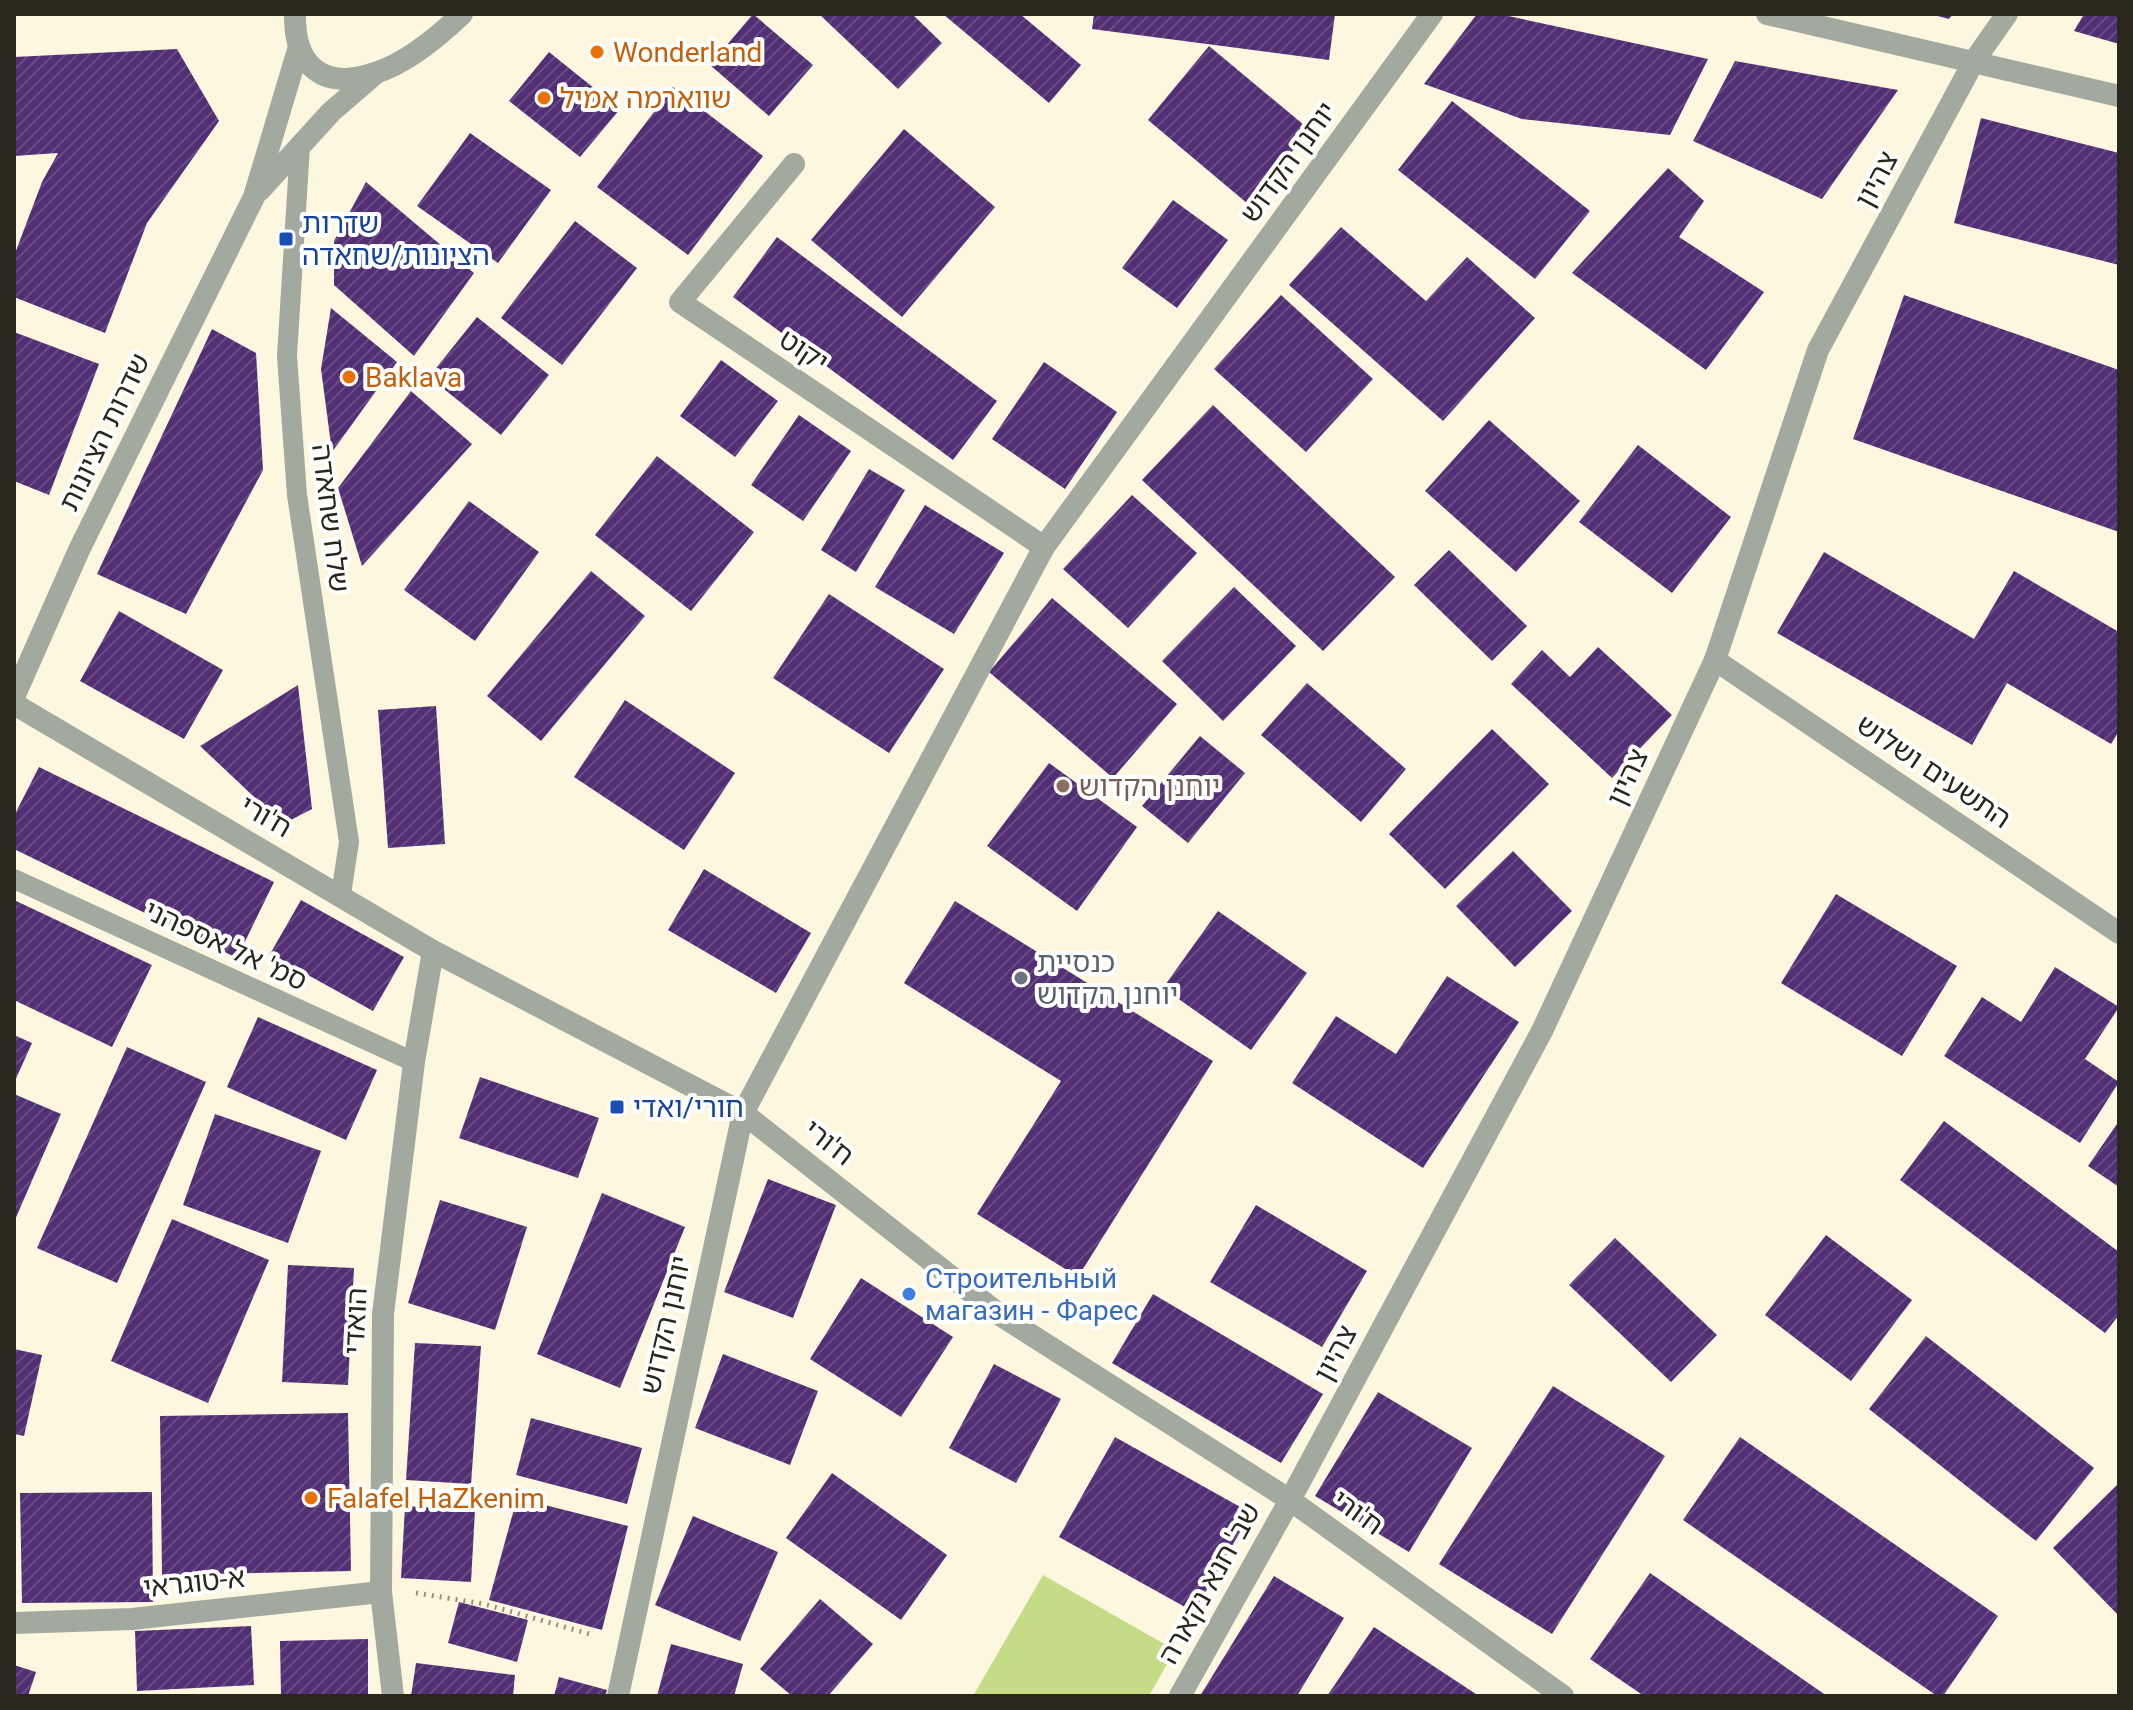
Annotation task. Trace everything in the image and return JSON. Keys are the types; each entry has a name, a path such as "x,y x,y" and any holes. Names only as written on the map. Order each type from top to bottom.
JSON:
{"street":[{"path":"295,14 298,50 306,64 324,74 349,78 375,74"},
{"name":"שדרות הציונות","path":"254,197 331,112 375,74 444,31 462,14"},
{"name":"יוחנן הקדוש","path":"618,1696 743,1113 1044,547 1432,14"},
{"path":"1767,14 2119,96"},
{"name":"צהיון","path":"1290,1500 1542,1031 1715,660 1818,350 1974,61 2007,14"},
{"name":"שדרות הציונות","path":"14,697 79,550 254,197 298,50"},
{"name":"יקוט","path":"794,164 680,302 1044,547"},
{"name":"התשעים ושלוש","path":"1715,660 2119,933"},
{"name":"ח'ורי","path":"14,704 433,951 743,1113 1000,1315 1290,1500 1563,1696"},
{"name":"הואדי","path":"393,1696 381,1592 383,1314 414,1062 433,951"},
{"name":"שב' חנא נקארה","path":"1180,1696 1290,1500"},
{"name":"א-טוגראי","path":"14,1623 132,1619 381,1592"}],"lane":[{"name":"שלח שחאדה","path":"300,146 287,356 297,495 349,842 341,894"},
{"name":"סמ' אל אספהני","path":"14,879 414,1062"}],"path":[{"path":"381,1592 436,1593 628,1646"}],"green space":[{"path":"1043,1575 1175,1650 1149,1696 973,1696"}],"building":[{"path":"753,14 813,65 769,116 710,65"},
{"path":"819,14 912,14 942,43 898,89"},
{"path":"943,14 1020,14 1081,65 1049,103"},
{"path":"1094,14 1335,14 1329,60 1092,29"},
{"path":"1477,14 1499,14 1708,59 1670,135 1522,119 1424,84"},
{"path":"1930,14 1953,14 1949,19"},
{"path":"2084,14 2119,14 2119,44 2074,31"},
{"path":"1209,46 1310,130 1248,204 1148,120"},
{"path":"177,49 219,121 147,223 105,333 14,297 14,256 42,182 58,153 14,156 14,57"},
{"path":"549,52 620,109 580,157 509,101"},
{"path":"1735,61 1898,90 1822,199 1693,141"},
{"path":"673,87 763,156 688,255 597,187"},
{"path":"1452,101 1590,211 1535,279 1398,170"},
{"path":"1981,118 2119,153 2119,265 1954,223"},
{"path":"904,129 995,207 902,317 811,240"},
{"path":"470,133 551,190 498,263 417,206"},
{"path":"1668,168 1704,201 1679,237 1764,292 1706,370 1572,273"},
{"path":"366,182 474,273 414,356 334,285 334,241"},
{"path":"1173,200 1228,240 1177,308 1122,268"},
{"path":"575,221 637,268 562,365 501,318"},
{"path":"1341,227 1426,301 1467,257 1535,318 1443,421 1289,285"},
{"path":"777,237 997,401 953,460 733,297"},
{"path":"1281,295 1373,379 1306,452 1214,369"},
{"path":"1904,295 2119,370 2119,532 1853,439"},
{"path":"331,308 397,362 332,452 321,369"},
{"path":"477,317 549,375 501,435 429,377"},
{"path":"212,329 256,353 263,470 186,614 97,574"},
{"path":"14,332 99,364 49,495 14,481"},
{"path":"721,360 778,401 735,457 680,416"},
{"path":"1044,362 1117,412 1065,489 992,439"},
{"path":"411,391 472,444 362,566 338,488"},
{"path":"1213,405 1395,577 1323,651 1142,480"},
{"path":"799,415 851,451 803,521 751,485"},
{"path":"1489,420 1580,501 1516,572 1425,491"},
{"path":"1638,445 1731,517 1672,593 1579,522"},
{"path":"657,456 754,532 691,611 595,535"},
{"path":"869,469 905,490 856,572 821,550"},
{"path":"1132,495 1197,553 1128,628 1063,569"},
{"path":"469,501 539,552 475,641 404,590"},
{"path":"925,505 1004,553 954,634 875,587"},
{"path":"1449,550 1527,626 1492,661 1414,585"},
{"path":"1824,552 1974,639 2014,571 2119,632 2119,731 2111,744 2007,683 1972,745 1777,633"},
{"path":"591,571 645,616 541,741 487,696"},
{"path":"1234,587 1296,646 1223,721 1162,661"},
{"path":"829,594 944,669 889,753 773,678"},
{"path":"1052,598 1177,704 1113,778 989,672"},
{"path":"119,611 223,670 184,739 80,681"},
{"path":"1598,647 1672,715 1612,778 1511,684 1542,650 1570,677"},
{"path":"1307,683 1406,769 1361,822 1261,735"},
{"path":"298,685 312,809 283,824 200,746"},
{"path":"625,700 735,773 684,850 574,777"},
{"path":"436,706 445,844 388,848 378,710"},
{"path":"1492,729 1549,784 1445,889 1389,834"},
{"path":"1200,736 1245,773 1188,843 1142,806"},
{"path":"1049,763 1137,827 1077,911 987,846"},
{"path":"39,767 274,882 237,958 14,849 14,816"},
{"path":"1513,851 1572,911 1515,967 1456,906"},
{"path":"704,869 811,933 776,993 668,930"},
{"path":"1836,894 1957,966 1902,1056 1781,983"},
{"path":"14,900 152,965 112,1047 14,1000"},
{"path":"301,900 404,957 373,1011 270,954"},
{"path":"955,901 1213,1061 1078,1277 977,1214 1061,1081 904,983"},
{"path":"1218,911 1307,973 1251,1050 1163,988"},
{"path":"2055,967 2119,1007 2085,1059 2119,1082 2080,1143 1944,1056 1982,997 2021,1022"},
{"path":"1447,976 1519,1022 1423,1168 1292,1083 1336,1016 1396,1054"},
{"path":"258,1017 377,1070 346,1140 227,1087"},
{"path":"14,1035 32,1043 14,1083"},
{"path":"127,1047 206,1082 117,1283 37,1248"},
{"path":"480,1077 599,1118 578,1178 459,1138"},
{"path":"14,1094 61,1114 14,1222"},
{"path":"215,1114 321,1151 288,1243 183,1205"},
{"path":"1944,1121 2119,1252 2119,1315 2105,1333 1900,1180"},
{"path":"2119,1121 2119,1187 2088,1166"},
{"path":"768,1179 836,1205 793,1318 724,1292"},
{"path":"602,1193 685,1227 620,1388 537,1354"},
{"path":"440,1200 527,1227 495,1330 408,1303"},
{"path":"1256,1205 1367,1271 1322,1347 1210,1282"},
{"path":"172,1219 269,1260 208,1403 111,1361"},
{"path":"1826,1235 1912,1300 1851,1381 1765,1315"},
{"path":"1615,1238 1717,1335 1671,1382 1569,1285"},
{"path":"288,1265 354,1268 348,1385 282,1382"},
{"path":"861,1278 953,1337 901,1417 810,1359"},
{"path":"1153,1294 1323,1394 1281,1463 1112,1363"},
{"path":"1926,1336 2094,1468 2036,1541 1869,1409"},
{"path":"415,1343 481,1346 471,1484 406,1480"},
{"path":"14,1349 42,1355 24,1436 14,1434"},
{"path":"723,1354 818,1391 790,1465 695,1428"},
{"path":"994,1364 1061,1399 1016,1483 949,1448"},
{"path":"1553,1386 1665,1456 1552,1634 1439,1564"},
{"path":"1378,1392 1472,1448 1409,1552 1315,1496"},
{"path":"348,1413 351,1571 162,1575 160,1416"},
{"path":"531,1418 642,1448 627,1504 516,1475"},
{"path":"1115,1437 1251,1513 1194,1612 1059,1537"},
{"path":"1740,1437 1998,1616 1943,1696 1937,1696 1683,1520"},
{"path":"832,1473 947,1555 901,1620 786,1538"},
{"path":"2119,1483 2119,1616 2053,1548"},
{"path":"152,1492 153,1602 22,1603 20,1493"},
{"path":"517,1498 628,1526 602,1630 489,1600"},
{"path":"405,1506 475,1510 471,1582 401,1578"},
{"path":"693,1516 778,1552 740,1641 655,1605"},
{"path":"1650,1573 1827,1696 1644,1696 1590,1659"},
{"path":"1274,1576 1344,1618 1297,1696 1200,1696"},
{"path":"820,1599 873,1644 828,1696 792,1696 760,1669"},
{"path":"459,1602 528,1620 517,1662 448,1643"},
{"path":"251,1626 254,1685 137,1691 135,1631"},
{"path":"1374,1627 1479,1696 1327,1696"},
{"path":"368,1639 368,1696 281,1696 280,1641"},
{"path":"671,1644 743,1664 734,1696 657,1696"},
{"path":"416,1663 515,1675 513,1696 411,1696"},
{"path":"14,1665 36,1672 28,1696 14,1696"},
{"path":"559,1677 607,1690 605,1696 554,1696"}],"place":[{"name":"Wonderland","path":"597,52"},
{"name":"שווארמה אמיל","path":"544,98"},
{"name":"שדרות הציונות/שחאדה","path":"286,239"},
{"name":"Baklava","path":"349,377"},
{"name":"יוחנן הקדוש","path":"1063,786"},
{"name":"כנסיית יוחנן הקדוש","path":"1021,978"},
{"name":"חורי/ואדי","path":"617,1107"},
{"name":"Строительный магазин - Фарес","path":"909,1294"},
{"name":"Falafel HaZkenim","path":"311,1498"}]}
